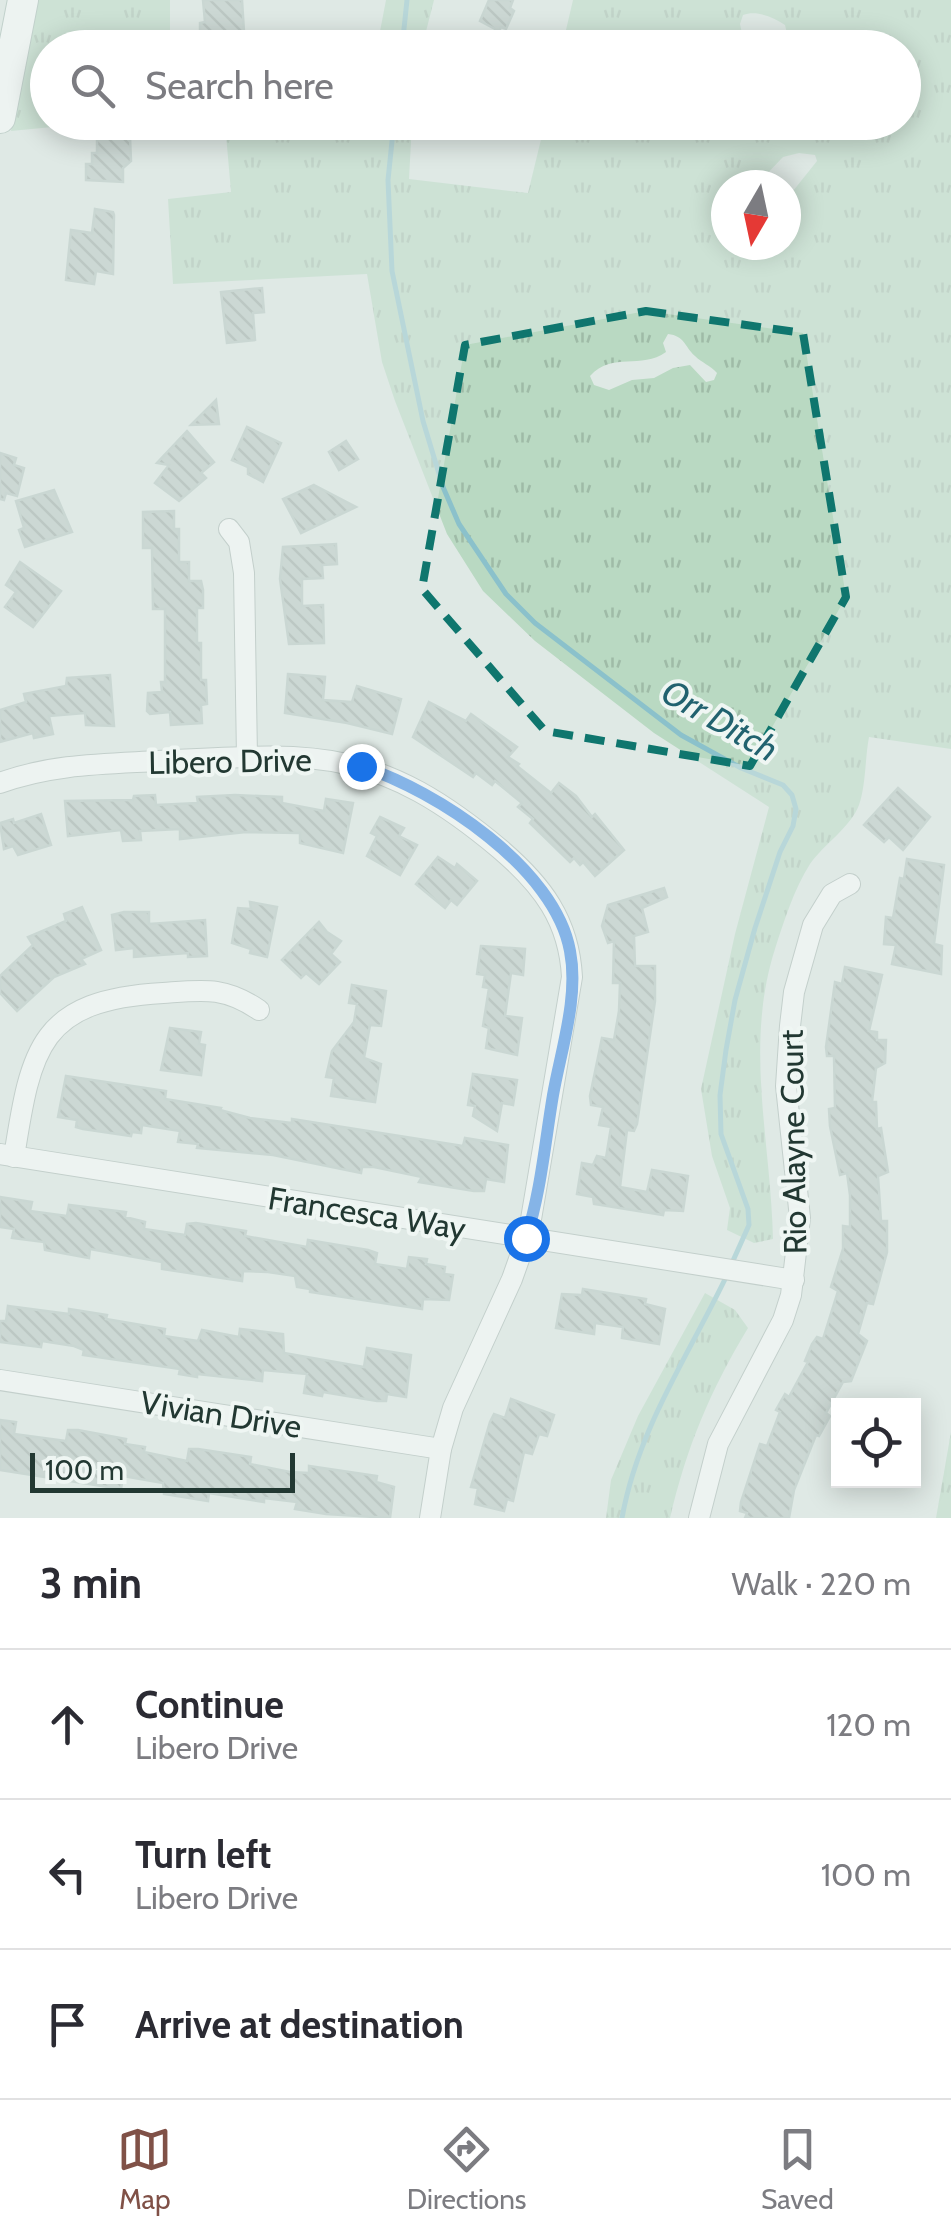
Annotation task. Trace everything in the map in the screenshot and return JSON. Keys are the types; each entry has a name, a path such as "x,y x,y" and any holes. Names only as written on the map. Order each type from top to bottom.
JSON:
{"street":[{"path":"0,118 23,0"},
{"path":"228,529 239,542 244,573 246,757"},
{"name":"Libero Drive","path":"0,783 69,766 246,757 334,760 375,770 415,787 464,819 524,870 553,905 571,952 572,977 526,1238 512,1279 453,1408 441,1449 430,1518"},
{"name":"Rio Alayne Court","path":"699,1518 718,1444 783,1320 794,1280 800,1218 786,1086 794,992 812,924 832,894 850,884"},
{"path":"7,1156 30,1070 51,1034 80,1010 120,995 210,990 240,997 258,1010"},
{"name":"Francesca Way","path":"7,1156 794,1280"},
{"name":"Vivian Drive","path":"0,1380 441,1449"}],"highlighted area":[{"path":"646,311 803,333 846,597 750,766 545,731 422,589 465,345"}],"green space":[{"path":"37,0 170,0 170,30 31,30"},
{"path":"386,0 434,0 426,30 380,30"},
{"path":"573,0 951,0 951,749 869,737 859,805 850,821 810,864 790,905 766,985 761,1021 760,1058 773,1239 754,1243 727,1230 730,1208 712,1156 701,1089 735,934 769,807 654,733 535,641 483,591 447,534 395,401 382,362 367,274 173,284 168,199 231,192 226,140 411,140 409,179 528,193 541,140 921,140 921,30 786,30 785,25 770,17 743,15 741,30 566,30","holes":["668,334 681,339 717,373 714,380 706,382 690,365 609,390 594,385 590,376 608,364 656,357 666,352 663,343"]},
{"path":"30,35 30,129 11,131"},
{"path":"705,1293 735,1310 748,1328 701,1420 670,1518 606,1518 611,1480 638,1416"},
{"path":"951,1432 951,1518 936,1518"}],"building":[{"path":"203,0 242,0 244,30 200,30 200,23 205,22"},
{"path":"489,0 513,0 510,8 514,11 506,29 497,30 480,21"},
{"path":"97,140 130,140 131,161 123,168 123,182 86,180 86,164 92,164 92,153 97,153"},
{"path":"95,209 114,215 113,274 96,271 94,284 66,280 71,230 92,233"},
{"path":"262,288 264,312 253,313 255,340 227,343 221,292"},
{"path":"216,400 219,424 191,425"},
{"path":"247,427 281,443 263,482 248,474 248,467 232,460"},
{"path":"187,431 214,462 201,473 206,478 179,501 155,483 169,465 157,463"},
{"path":"346,441 358,459 339,470 329,452"},
{"path":"0,453 16,458 14,465 24,468 17,496 6,493 4,500 0,499"},
{"path":"314,485 356,507 301,533 283,499"},
{"path":"54,490 72,532 25,547 16,501"},
{"path":"174,511 174,529 179,529 179,562 189,562 189,581 201,581 203,590 203,608 197,608 197,643 201,643 201,680 206,680 207,704 201,705 202,723 171,725 170,712 147,711 148,693 162,692 161,682 165,682 165,609 153,609 152,548 143,548 143,512"},
{"path":"336,544 337,564 322,565 323,578 302,579 302,606 323,605 324,643 289,644 280,579 283,547"},
{"path":"20,562 61,591 33,627 5,607 16,592 6,585"},
{"path":"288,674 325,677 323,700 352,702 357,686 401,699 392,734 285,713"},
{"path":"110,675 114,726 86,725 85,713 49,716 53,734 34,738 33,733 0,742 0,710 26,702 24,694 66,686 67,678"},
{"path":"429,702 466,721 471,714 517,747 508,757 517,766 551,793 559,783 576,796 624,850 595,876 583,862 580,865 574,858 570,862 530,823 533,819 518,807 522,803 495,781 492,785 476,773 473,777 413,737"},
{"path":"898,788 930,817 903,850 889,837 884,842 864,825"},
{"path":"155,795 156,805 198,803 197,797 235,795 282,797 282,803 324,811 326,799 353,803 343,853 300,843 300,833 246,832 180,839 180,829 140,831 141,840 123,841 121,830 68,836 65,801 133,800 134,796"},
{"path":"41,814 51,845 18,855 13,846 4,849 0,823 13,819 14,823"},
{"path":"380,817 404,828 399,836 417,845 400,875 367,856 377,836 371,833"},
{"path":"438,857 455,868 457,864 477,881 457,905 451,900 445,908 416,884"},
{"path":"907,859 944,865 934,944 942,946 941,974 892,964 896,945 884,944 886,917 893,918"},
{"path":"664,888 667,897 642,908 648,932 634,936 635,966 655,966 655,1001 637,1124 634,1131 627,1130 620,1187 647,1192 652,1170 688,1176 683,1211 664,1210 663,1215 594,1204 593,1197 577,1194 582,1163 593,1165 597,1156 606,1158 611,1127 599,1125 603,1107 591,1105 590,1096 602,1038 614,1040 619,1011 620,983 613,983 614,941 608,943 602,926 608,905"},
{"path":"250,902 277,907 267,957 232,943 238,908 251,909"},
{"path":"82,907 101,950 81,959 85,964 54,977 17,1011 0,993 0,976 33,945 28,937 66,921 64,914"},
{"path":"149,912 149,924 205,920 207,956 188,957 188,953 134,957 134,948 116,950 112,915"},
{"path":"319,922 341,941 331,954 340,962 319,984 306,973 301,978 282,960"},
{"path":"481,946 525,949 523,975 511,973 505,1016 522,1018 517,1055 486,1048 489,1028 483,1026 489,988 483,987 485,975 477,974"},
{"path":"845,967 882,975 869,1031 877,1032 877,1040 886,1040 885,1063 876,1068 872,1102 876,1102 877,1129 881,1128 888,1172 878,1176 881,1221 887,1221 887,1252 873,1304 867,1303 858,1334 867,1341 851,1381 843,1382 831,1398 826,1413 830,1416 819,1436 816,1435 794,1490 789,1518 745,1518 747,1513 740,1511 741,1502 760,1444 767,1446 780,1412 776,1410 785,1394 789,1397 808,1362 805,1361 812,1344 817,1337 823,1339 838,1291 831,1287 843,1249 843,1226 850,1227 847,1173 840,1175 830,1126 829,1109 835,1108 834,1056 827,1056 826,1047 835,982 842,984"},
{"path":"352,985 386,991 381,1026 370,1025 364,1058 381,1064 375,1102 331,1096 334,1078 326,1077 332,1051 354,1022 357,1004 349,1003"},
{"path":"170,1028 201,1032 199,1044 205,1045 201,1075 161,1070"},
{"path":"473,1074 517,1080 513,1105 502,1103 497,1131 473,1116 475,1106 468,1105"},
{"path":"66,1076 166,1091 165,1099 221,1108 250,1118 292,1123 292,1119 463,1146 465,1138 508,1145 504,1182 486,1179 484,1191 474,1191 419,1182 422,1177 374,1167 362,1167 361,1173 273,1155 197,1148 198,1144 178,1142 180,1131 142,1125 141,1133 132,1132 131,1136 83,1129 76,1127 77,1120 58,1117"},
{"path":"0,1197 32,1202 30,1211 67,1216 69,1205 126,1212 125,1217 145,1222 144,1229 185,1235 187,1224 196,1223 307,1247 308,1240 368,1250 377,1253 375,1264 407,1269 409,1257 427,1259 426,1264 445,1267 444,1274 453,1275 449,1300 423,1299 422,1309 310,1292 297,1287 295,1276 243,1271 242,1281 162,1269 162,1262 90,1249 89,1258 45,1250 44,1242 12,1238 14,1229 0,1227"},
{"path":"583,1289 646,1299 645,1304 665,1309 659,1344 622,1338 623,1327 595,1323 594,1334 556,1328 562,1294 582,1295"},
{"path":"8,1306 107,1315 106,1319 165,1329 164,1336 198,1341 202,1330 239,1337 240,1329 283,1334 284,1353 364,1367 367,1348 411,1355 406,1397 387,1394 386,1401 377,1401 323,1392 322,1396 304,1393 307,1374 263,1370 262,1381 197,1377 179,1374 180,1369 83,1355 84,1350 74,1346 42,1341 41,1347 0,1342 0,1321 6,1321"},
{"path":"511,1399 554,1415 547,1436 539,1434 532,1454 524,1452 513,1501 507,1499 504,1511 475,1504 478,1488 471,1487 490,1422 494,1414 505,1418"},
{"path":"0,1420 16,1422 14,1434 66,1441 68,1430 78,1430 126,1439 125,1444 145,1447 144,1452 187,1461 189,1449 198,1449 251,1457 250,1464 290,1472 309,1473 309,1466 377,1476 376,1482 394,1487 390,1518 326,1514 295,1509 297,1502 264,1498 264,1502 209,1493 208,1501 164,1494 163,1483 123,1476 121,1489 0,1470"}],"waterway":[{"name":"Orr Ditch","path":"404,30 407,0"},
{"name":"Orr Ditch","path":"392,140 388,180 392,271 423,421 459,524 506,594 535,623 681,735 741,768 783,785 792,795 796,809 793,826 780,852 735,1000 720,1095 721,1134 748,1209 749,1225 732,1263"},
{"name":"Orr Ditch","path":"622,1518 652,1423 728,1273"}],"route":[{"path":"361,766 415,787 464,819 539,885 564,927 571,952 570,998 526,1238"}]}
